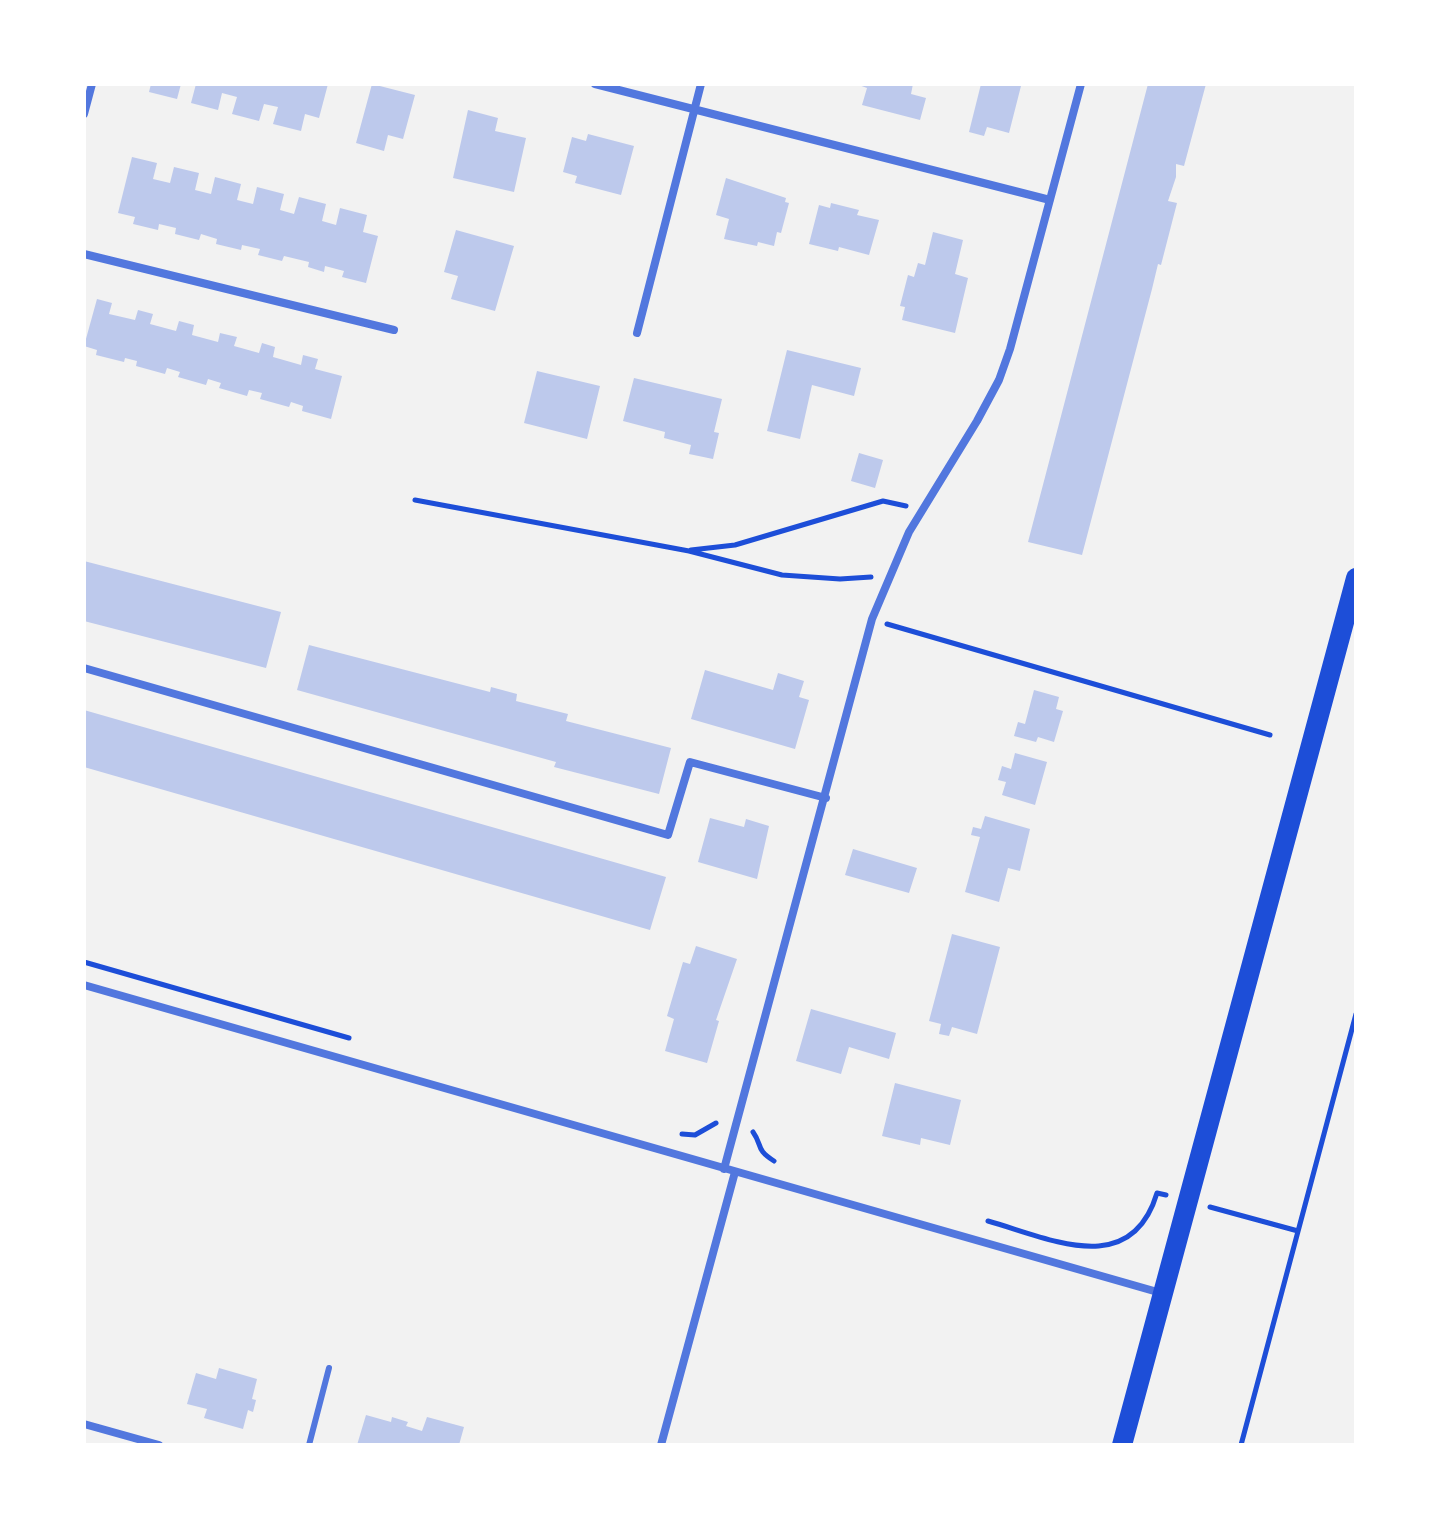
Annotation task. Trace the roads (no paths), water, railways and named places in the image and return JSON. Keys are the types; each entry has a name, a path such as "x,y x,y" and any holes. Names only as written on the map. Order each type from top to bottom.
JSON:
{"main road":[{"path":"1122,1445 1356,578"}],"street":[{"path":"85,109 92,84"},
{"path":"595,84 1050,200"},
{"path":"637,333 701,84"},
{"path":"724,1169 872,619 909,532 999,380 1081,84"},
{"path":"84,254 394,330"},
{"path":"84,668 668,835 690,762 826,798"},
{"path":"84,985 1162,1293"},
{"path":"661,1445 735,1172"},
{"path":"84,1424 159,1445"}],"lane":[{"path":"309,1445 329,1368"}]}
